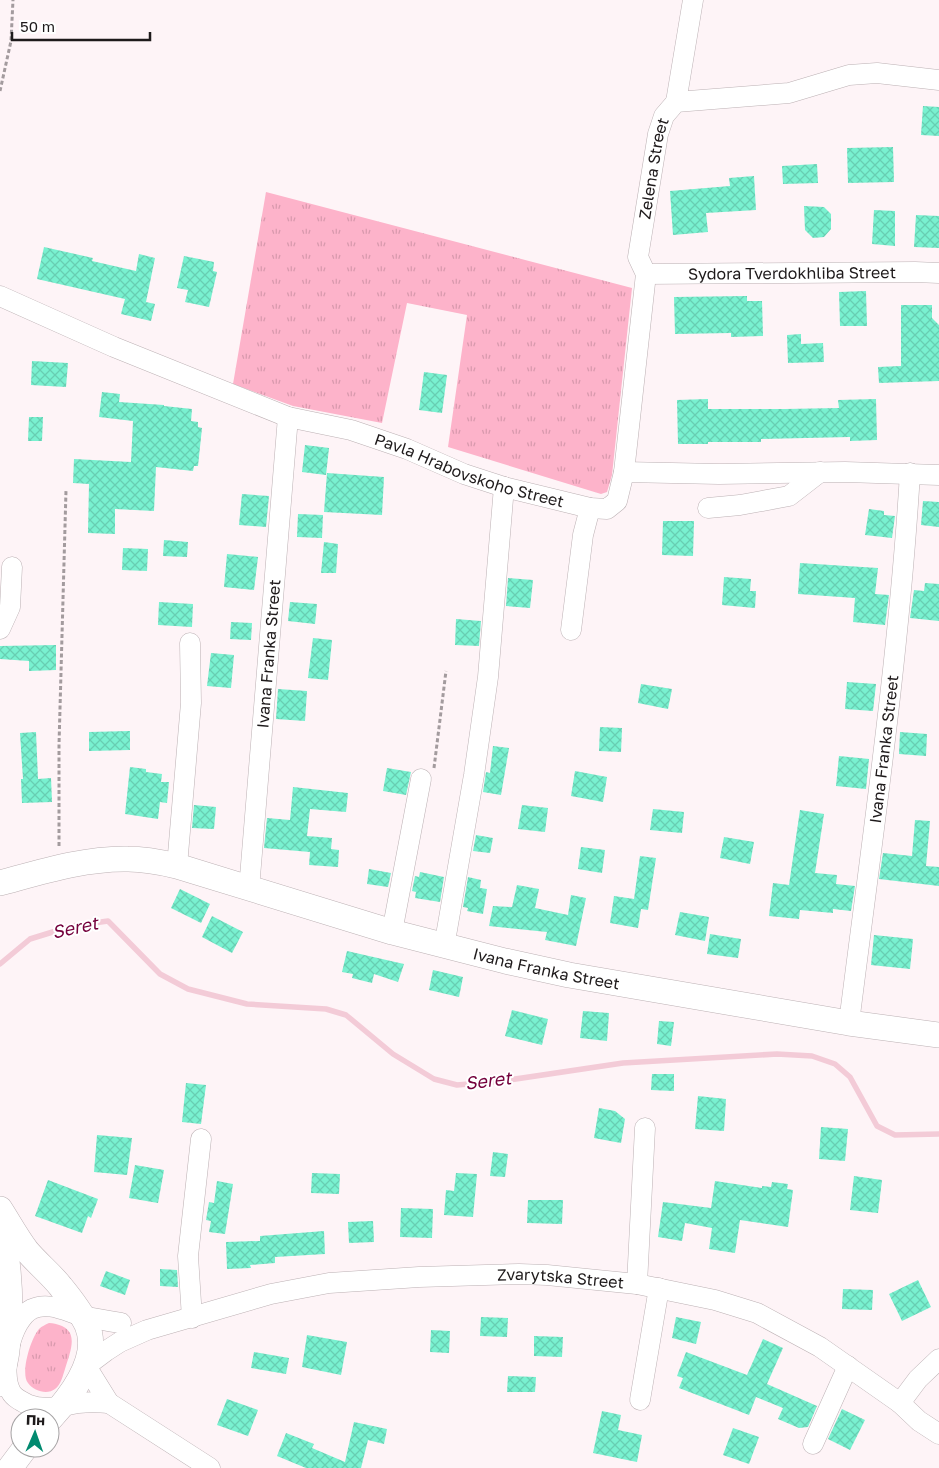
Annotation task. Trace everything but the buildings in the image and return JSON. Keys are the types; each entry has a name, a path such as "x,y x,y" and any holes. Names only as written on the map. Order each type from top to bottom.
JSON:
{"main road":[{"name":"Ivana Franka Street","path":"0,883 59,867 125,859 155,861 444,947 569,975 849,1023 939,1035"},
{"path":"0,1209 27,1251 61,1287 82,1316 91,1339 86,1366 71,1396 60,1408"},
{"path":"0,1216 7,1253 10,1306 7,1350 1,1378"}],"street":[{"path":"676,102 693,0"},
{"name":"Zelena Street","path":"624,472 646,274 638,257 658,134 664,116 676,102 788,92 849,74 878,73 939,80"},
{"name":"Sydora Tverdokhliba Street","path":"646,274 939,273"},
{"name":"Pavla Hrabovskoho Street","path":"0,296 114,347 288,417 351,430 407,449 464,474 504,487 590,508 608,509 617,502 624,472"},
{"name":"Ivana Franka Street","path":"249,889 288,417"},
{"path":"624,472 820,472 939,475"},
{"path":"708,508 740,505 789,496 820,472"},
{"name":"Ivana Franka Street","path":"849,1023 886,732 904,571 910,473"},
{"path":"444,947 474,775 488,677 504,487"},
{"path":"571,630 583,535 590,508"},
{"path":"0,628 10,607 12,567"},
{"path":"177,866 191,703 190,643"},
{"path":"392,932 421,779"},
{"path":"637,1284 645,1128"},
{"path":"192,1318 188,1256 201,1139"},
{"name":"Zvarytska Street","path":"86,1366 120,1342 147,1330 271,1294 329,1283 419,1276 519,1274 637,1284 715,1300 758,1313 820,1347 900,1403 919,1421 939,1434"},
{"name":"Zvarytska Street","path":"61,1287 96,1311 121,1324 147,1330"},
{"path":"640,1400 659,1288"},
{"path":"43,1408 20,1401 12,1394 7,1384 7,1350 19,1323 31,1309 42,1306 57,1308 82,1316 121,1324"},
{"path":"900,1403 918,1379 939,1358"},
{"path":"86,1366 108,1403 210,1468"},
{"path":"813,1444 848,1366"},
{"path":"60,1411 87,1402 108,1403"}],"path":[{"path":"0,91 12,41 13,0"},
{"path":"59,867 59,745 66,490"}],"green space":[{"path":"266,192 632,288 612,475 607,492 601,494 448,447 467,315 407,303 382,423 293,406 233,384"},
{"path":"49,1323 66,1328 72,1339 70,1353 59,1385 52,1391 45,1392 37,1390 28,1383 25,1372 36,1333 42,1326"}],"waterway":[{"name":"Seret","path":"0,964 30,939 72,926 108,921 160,974 188,989 247,1004 326,1009 346,1015 393,1054 434,1079 457,1085 502,1081 623,1063 777,1054 812,1056 835,1064 850,1077 877,1126 895,1135 939,1134"}]}
